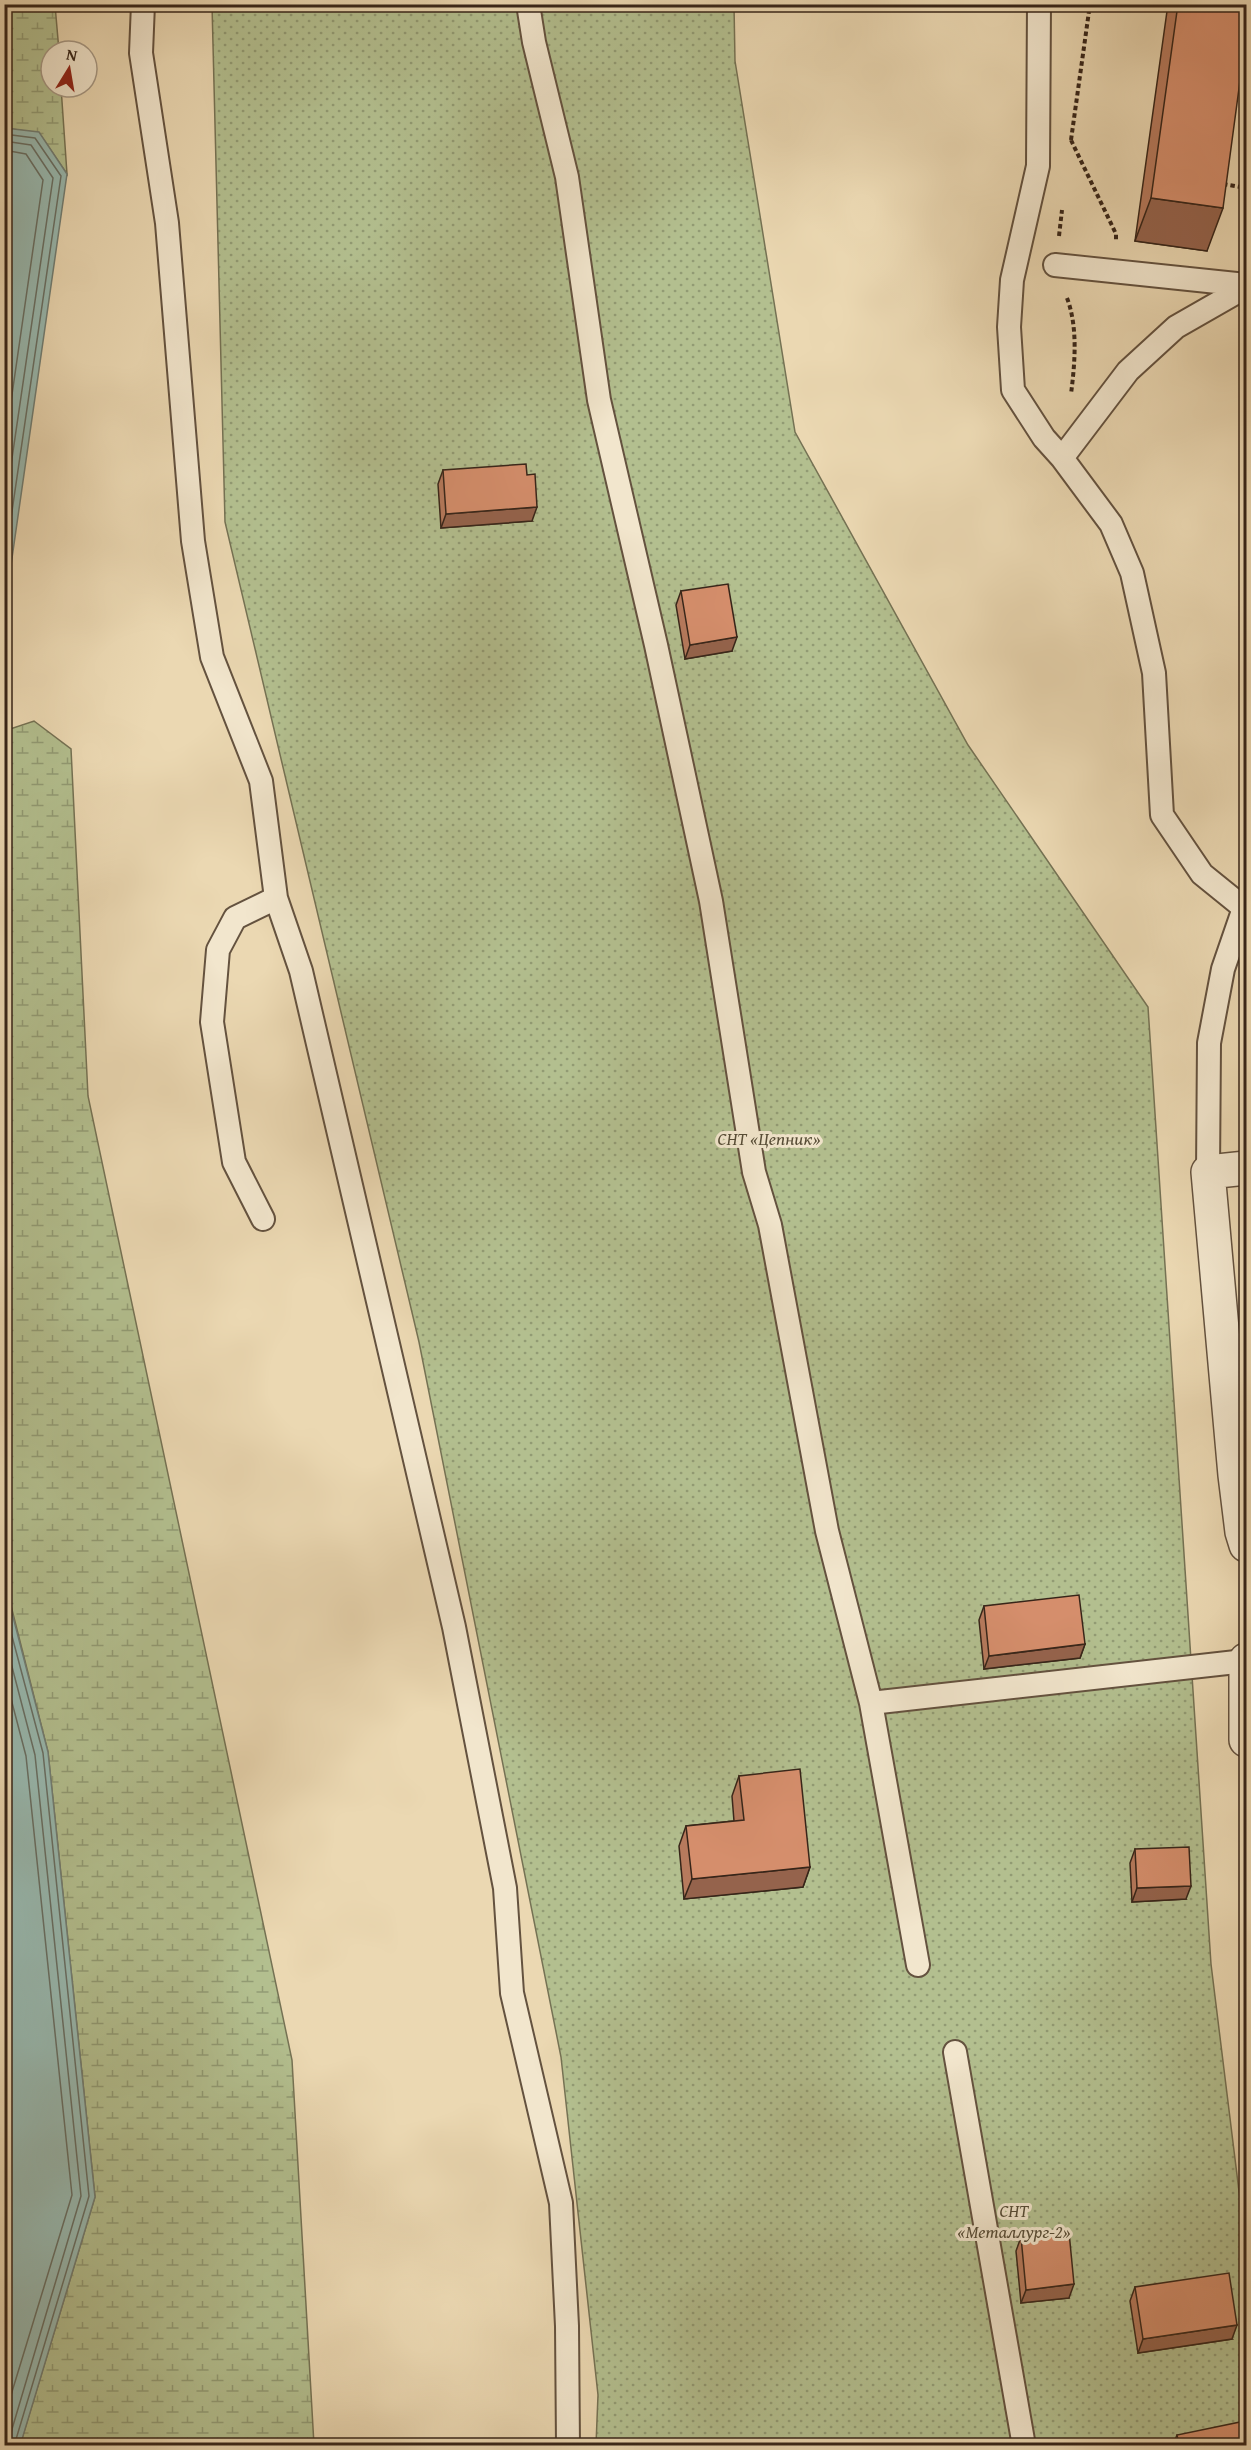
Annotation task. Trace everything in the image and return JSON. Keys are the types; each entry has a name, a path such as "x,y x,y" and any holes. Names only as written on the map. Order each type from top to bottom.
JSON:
{"street":[{"path":"1246,1168 1208,1172 1235,1475 1242,1532 1246,1545"},
{"path":"1246,1660 1246,1740"}],"lane":[{"path":"143,4 141,53 166,223 193,541 212,657 261,781 276,898 301,971 440,1570 505,1888 512,1993 561,2203 567,2326 568,2445"},
{"path":"528,4 534,42 567,177 599,400 656,645 711,901 754,1172 770,1225 827,1531 871,1703 918,1965"},
{"path":"1039,4 1038,166 1012,280 1009,327 1013,390 1044,438 1062,458 1111,524 1132,573 1154,674 1162,815 1202,874 1245,908 1223,969 1209,1043 1208,1172"},
{"path":"1054,266 1246,286"},
{"path":"1062,458 1128,371 1176,327 1246,286"},
{"path":"263,1219 234,1162 212,1022 218,950 235,918 276,898"},
{"path":"871,1703 1246,1660"},
{"path":"955,2052 1024,2445"}],"path":[{"path":"1070,152 1090,4"},
{"path":"1071,140 1116,234 1118,272"},
{"path":"1216,183 1246,188"},
{"path":"1062,209 1054,266 1072,313 1074,372 1070,404"}],"green space":[{"path":"5,5 55,5 58,39 39,39 39,99 62,99 67,174 39,133 5,128"},
{"name":"СНТ «Цепник»","path":"212,5 734,5 735,61 795,432 968,745 1148,1007 1211,1964 1246,2248 1246,2445 596,2445 598,2395 561,2057 419,1342 225,522"},
{"path":"34,721 71,749 88,1096 292,2060 314,2445 20,2445 95,2197 48,1752 5,1582 4,731"}],"water":[{"path":"5,128 39,132 67,174 5,607"},
{"path":"4,1582 48,1752 95,2197 20,2446 4,2445"}],"building":[{"path":"1178,4 1246,4 1246,36 1223,208 1151,198"},
{"path":"526,464 527,475 535,474 537,507 446,514 443,470"},
{"path":"728,584 737,637 690,645 681,591"},
{"path":"1079,1595 1085,1644 989,1656 984,1606"},
{"path":"800,1769 810,1867 692,1879 686,1826 744,1820 739,1776"},
{"path":"1189,1847 1191,1886 1137,1888 1135,1849"},
{"path":"1069,2232 1074,2284 1026,2290 1021,2237"},
{"path":"1229,2273 1237,2325 1143,2339 1135,2287"},
{"path":"1245,2421 1246,2445 1179,2445 1177,2435"}],"park label":[{"name":"СНТ «Металлург-2»","path":"1014,2220"}]}
